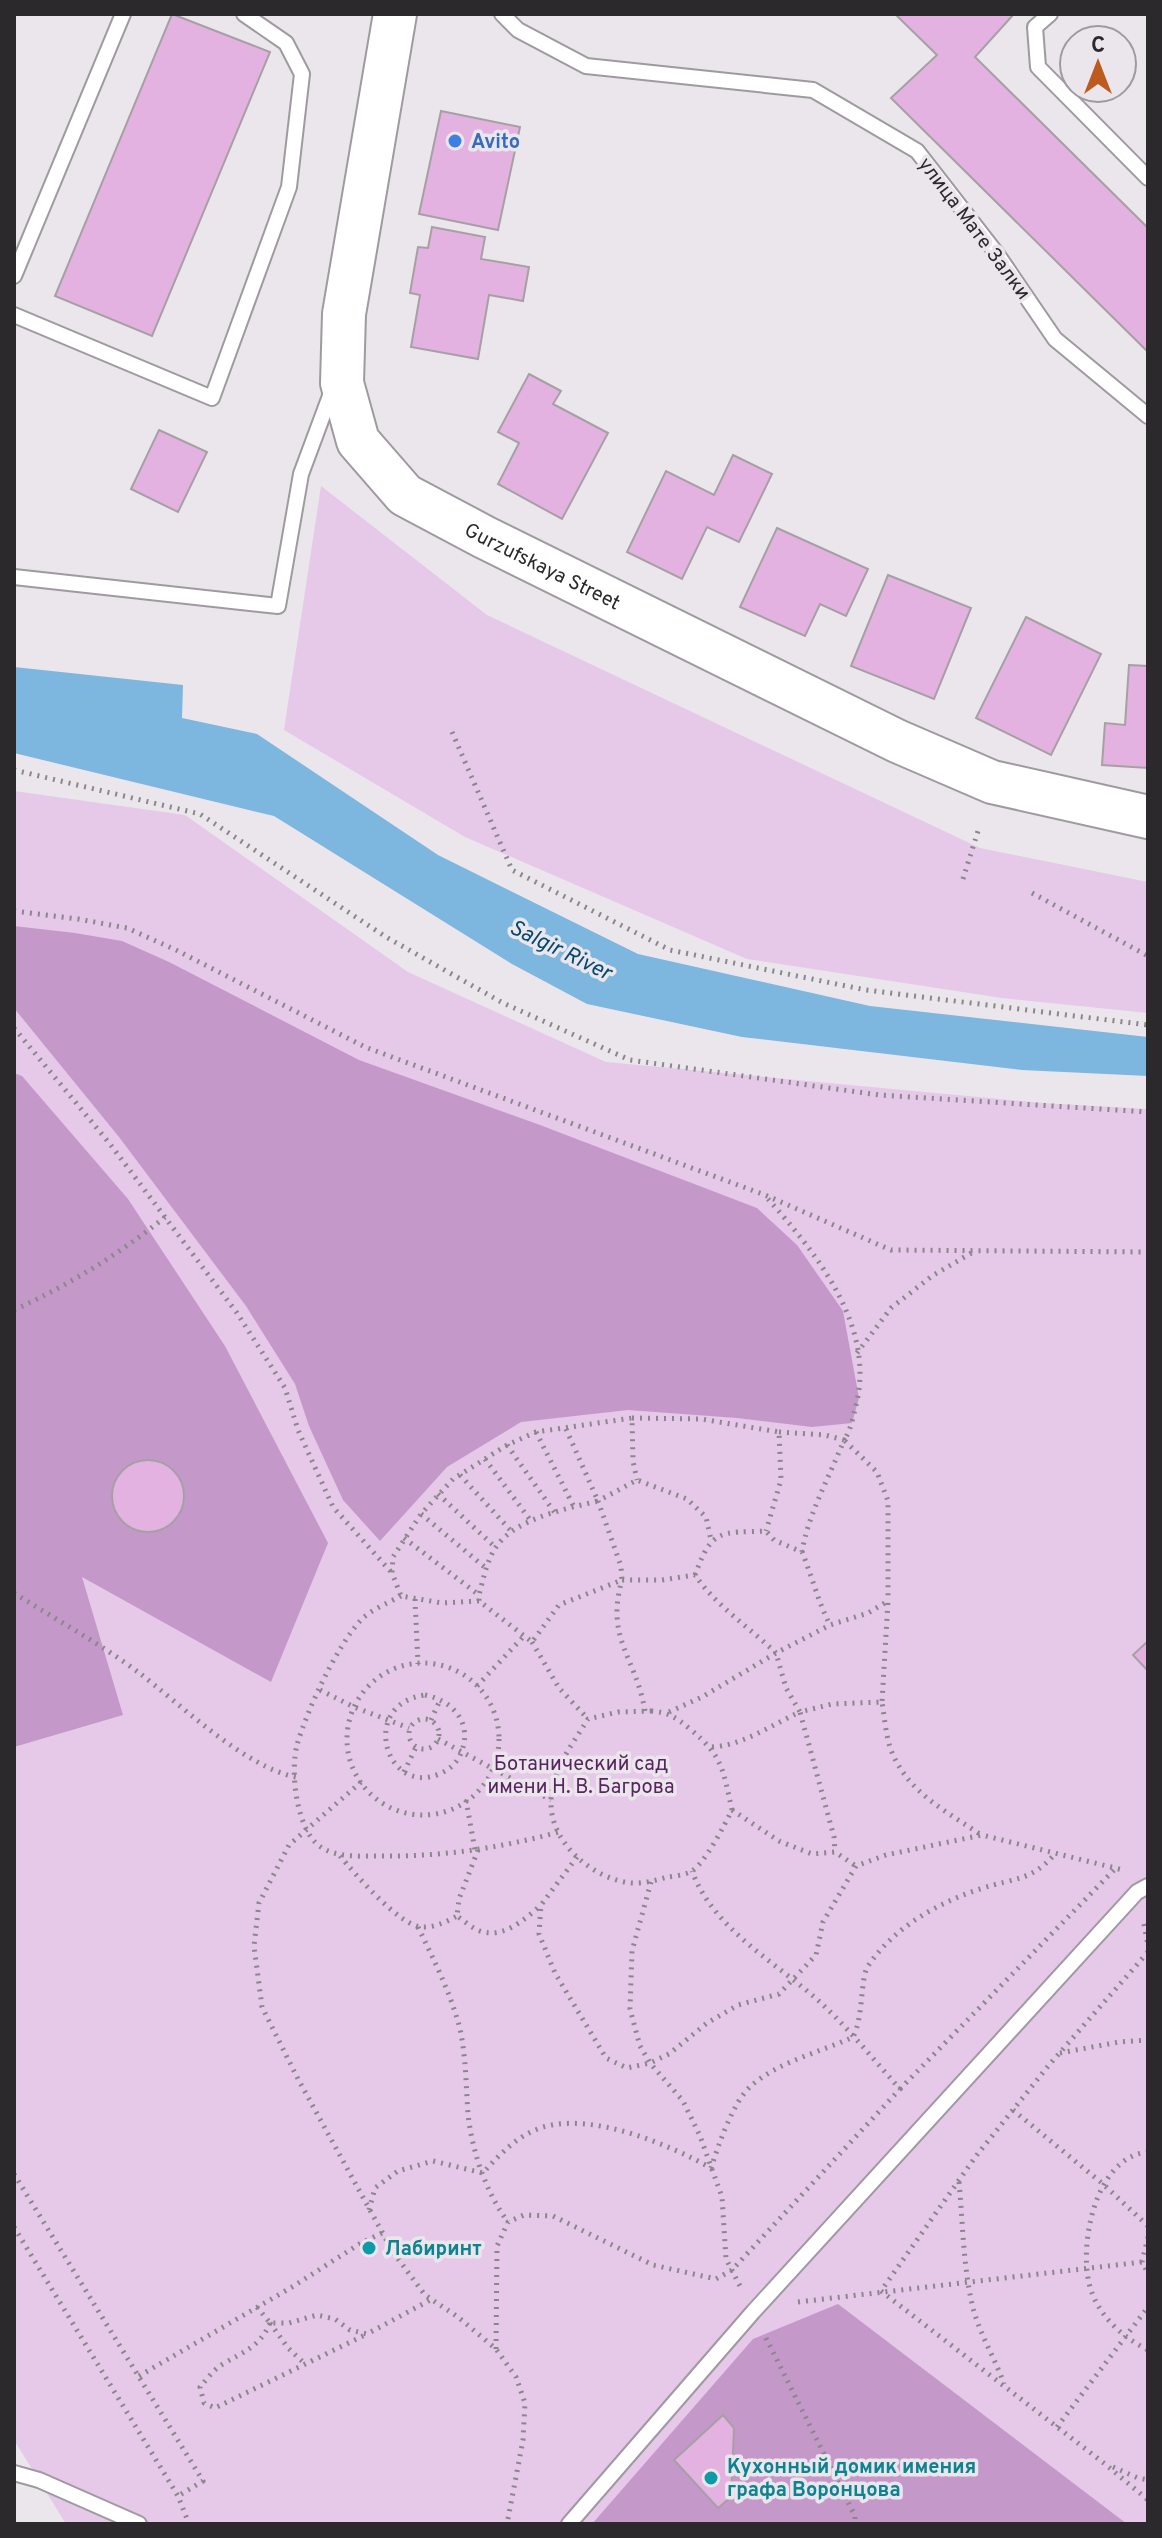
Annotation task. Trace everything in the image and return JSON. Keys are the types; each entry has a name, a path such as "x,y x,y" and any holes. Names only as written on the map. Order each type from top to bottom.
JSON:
{"main road":[{"name":"Gurzufskaya Street","path":"395,14 344,314 342,383 358,441 405,495 897,741 992,782 1148,817"}],"lane":[{"path":"14,276 123,14"},
{"path":"14,315 212,398 289,187 302,74 286,43 244,14"},
{"name":"улица Мате Залки","path":"502,14 518,30 586,66 813,90 917,151 997,254 1055,339 1148,416"},
{"path":"1050,14 1035,27 1038,67 1148,178"},
{"path":"14,577 278,606 301,474 343,362"},
{"path":"569,2524 753,2312 1126,1903 1148,1886"},
{"path":"14,2473 39,2480 139,2524"}],"path":[{"path":"452,732 512,870 670,950 866,990 1148,1025"},
{"path":"14,770 200,814 386,937 503,1003 630,1060 879,1095 1148,1112"},
{"path":"963,879 978,831"},
{"path":"1032,893 1148,956"},
{"path":"14,911 127,928 365,1047 765,1195 891,1250 1148,1252"},
{"path":"14,1028 110,1144 237,1313 285,1388 298,1430 333,1507 392,1573 401,1596"},
{"path":"765,1195 810,1251 845,1304 857,1353 860,1388 849,1433 808,1523 802,1552 820,1607 830,1625"},
{"path":"14,1310 61,1289 131,1244 165,1217"},
{"path":"857,1353 891,1308 932,1276 974,1251"},
{"path":"392,1573 393,1557 404,1538 438,1494 460,1475 507,1445 536,1432 632,1418 701,1419 844,1440 877,1472 888,1501 888,1601 882,1702 893,1757 929,1803 982,1835 1054,1855 1131,1871"},
{"path":"632,1418 633,1461 637,1480"},
{"path":"566,1429 598,1501 621,1566 622,1580 615,1608 616,1630 641,1691 645,1711"},
{"path":"536,1432 574,1507"},
{"path":"766,1531 781,1480 779,1432"},
{"path":"507,1445 555,1513"},
{"path":"485,1459 531,1521"},
{"path":"460,1475 512,1532"},
{"path":"479,1598 495,1547 512,1532 566,1507 598,1501 637,1480 687,1499 706,1517 711,1540"},
{"path":"438,1494 495,1547"},
{"path":"421,1514 487,1569"},
{"path":"766,1531 774,1540 802,1552"},
{"path":"695,1575 711,1540 724,1533 766,1531"},
{"path":"404,1538 532,1642 559,1688 588,1719"},
{"path":"532,1642 559,1605 622,1580 662,1580 695,1575"},
{"path":"695,1575 709,1596 753,1630 776,1653 786,1688 800,1712 834,1837 835,1852"},
{"path":"14,1593 136,1671 225,1740 272,1770 296,1777"},
{"path":"479,1598 442,1603 401,1596 363,1618 341,1645 297,1747 295,1787 305,1830 319,1846 340,1855 432,1856 477,1850 559,1832"},
{"path":"415,1599 418,1664"},
{"path":"668,1712 712,1747 722,1768 732,1810 714,1843 692,1871 651,1882 632,1883 602,1875 577,1857 559,1832 552,1813 551,1800 557,1772 588,1719 618,1712 668,1712 702,1697 830,1625 868,1613 888,1601"},
{"path":"477,1686 523,1637"},
{"path":"431,1662 457,1671 477,1686 494,1712 499,1739 495,1769 479,1791 456,1807 428,1815 400,1812 376,1799 357,1778 347,1751 347,1723 358,1697 377,1677 402,1665 418,1664 431,1662"},
{"path":"320,1690 409,1728"},
{"path":"425,1695 441,1698 460,1717 465,1731 459,1759 436,1776 421,1777 404,1772 395,1766 389,1753 386,1740 389,1720 398,1704 411,1697 425,1695"},
{"path":"431,1720 441,1698"},
{"path":"712,1747 751,1737 800,1712 832,1704 882,1702"},
{"path":"416,1720 431,1720 439,1729 436,1745 425,1750 416,1747 409,1738 409,1728 416,1720"},
{"path":"438,1739 551,1800"},
{"path":"404,1772 416,1747"},
{"path":"361,1782 289,1845 259,1903 254,1946 262,2007 369,2210 401,2263 425,2295 458,2317 496,2349 516,2377 525,2403 523,2440 507,2524"},
{"path":"457,1916 459,1899 477,1850 466,1800"},
{"path":"732,1810 779,1841 812,1854 835,1852 856,1866"},
{"path":"541,1905 539,1934 555,1973 606,2058 627,2068 650,2063 677,2048 707,2023 738,2005 779,1994 816,1955 823,1922 856,1866 886,1855 982,1835"},
{"path":"340,1855 395,1913 418,1927 460,2028 469,2118 494,2204 508,2222"},
{"path":"711,2168 721,2138 751,2086 792,2062 853,2037 861,2015 865,1969 891,1937 938,1906 982,1888 1041,1870 1054,1855"},
{"path":"457,1916 481,1932 503,1932 541,1905 577,1857"},
{"path":"496,2349 497,2246 508,2222 524,2215 553,2216 653,2265 716,2279 732,2270 900,2089 1115,1869"},
{"path":"692,1871 699,1892 727,1923 821,2003 900,2089"},
{"path":"651,1882 632,1951 630,2009 640,2046 650,2063 683,2101 711,2168 722,2197 726,2259 732,2270"},
{"path":"418,1927 440,1925 457,1916"},
{"path":"881,2291 1013,2110 1148,1952"},
{"path":"1060,2053 1148,2040"},
{"path":"1013,2110 1103,2184 1148,2226"},
{"path":"483,2173 505,2148 521,2137 543,2127 583,2124 619,2129 686,2154 711,2168"},
{"path":"1148,2152 1142,2152 1114,2168 1103,2184 1086,2241 1086,2268 1092,2293 1105,2317 1124,2336 1148,2350"},
{"path":"369,2210 375,2188 398,2171 433,2161 483,2173"},
{"path":"14,2174 203,2481 178,2496"},
{"path":"959,2181 965,2264 973,2309 1005,2386"},
{"path":"14,2227 178,2496 189,2524"},
{"path":"139,2376 382,2233"},
{"path":"1148,2237 1142,2262 1148,2273"},
{"path":"855,2524 855,2516 753,2312 813,2298 1142,2262"},
{"path":"881,2291 1148,2500"},
{"path":"270,2323 263,2339 219,2365 200,2387 204,2403 215,2408 432,2299"},
{"path":"257,2307 288,2348 304,2363"},
{"path":"1057,2427 1148,2307"},
{"path":"270,2323 289,2323 317,2315 335,2319 350,2330 367,2334"},
{"path":"1105,2464 1148,2480"}],"green space":[{"path":"321,486 487,615 980,848 1148,882 1148,1013 1002,998 747,959 465,837 284,730"},
{"name":"Ботанический сад имени Н. В. Багрова","path":"14,791 185,815 408,972 606,1062 1043,1103 1148,1109 1148,2524 66,2524 14,2440"}],"shaded area":[{"path":"14,926 122,941 359,1060 757,1208 797,1245 843,1311 859,1398 852,1423 812,1427 628,1410 521,1422 447,1467 380,1541 343,1500 309,1426 295,1384 246,1306 119,1137 14,1008"},
{"path":"14,1073 22,1076 128,1199 225,1346 328,1543 271,1682 82,1577 123,1715 14,1747"},
{"path":"838,2304 1127,2524 592,2524 753,2339"}],"water":[{"name":"Salgir River","path":"14,667 183,685 182,718 257,734 438,855 638,954 870,1006 1148,1037 1148,1076 1022,1070 742,1037 587,1004 512,964 274,816 14,753"}],"building":[{"path":"172,14 270,52 152,336 55,296"},
{"path":"895,14 1014,14 975,57 1148,228 1148,352 891,98 937,55"},
{"path":"441,111 520,127 498,230 419,214"},
{"path":"432,227 485,237 481,259 529,267 523,301 489,295 478,359 411,347 420,295 410,293 418,247 428,248"},
{"path":"529,374 561,391 553,404 608,433 562,519 498,484 519,443 498,432"},
{"path":"159,430 207,452 178,512 131,489"},
{"path":"733,455 772,474 739,542 707,527 682,579 627,552 666,471 714,495"},
{"path":"777,528 868,569 846,616 820,604 805,636 740,607"},
{"path":"888,575 971,608 934,699 851,666"},
{"path":"1026,617 1101,654 1051,755 976,718"},
{"path":"1129,665 1148,666 1148,768 1102,765 1105,723 1125,725"},
{"path":"141,1460 155,1460 174,1470 184,1489 184,1503 174,1522 155,1532 141,1532 122,1522 112,1503 112,1489 122,1470"},
{"path":"1148,1641 1148,1671 1133,1655"},
{"name":"Кухонный домик имения графа Воронцова","path":"723,2415 734,2428 731,2497 718,2508 674,2460"}],"place":[{"name":"Avito","path":"455,141"},
{"name":"Лабиринт","path":"369,2248"},
{"name":"Кухонный домик имения графа Воронцова","path":"711,2478"}]}
